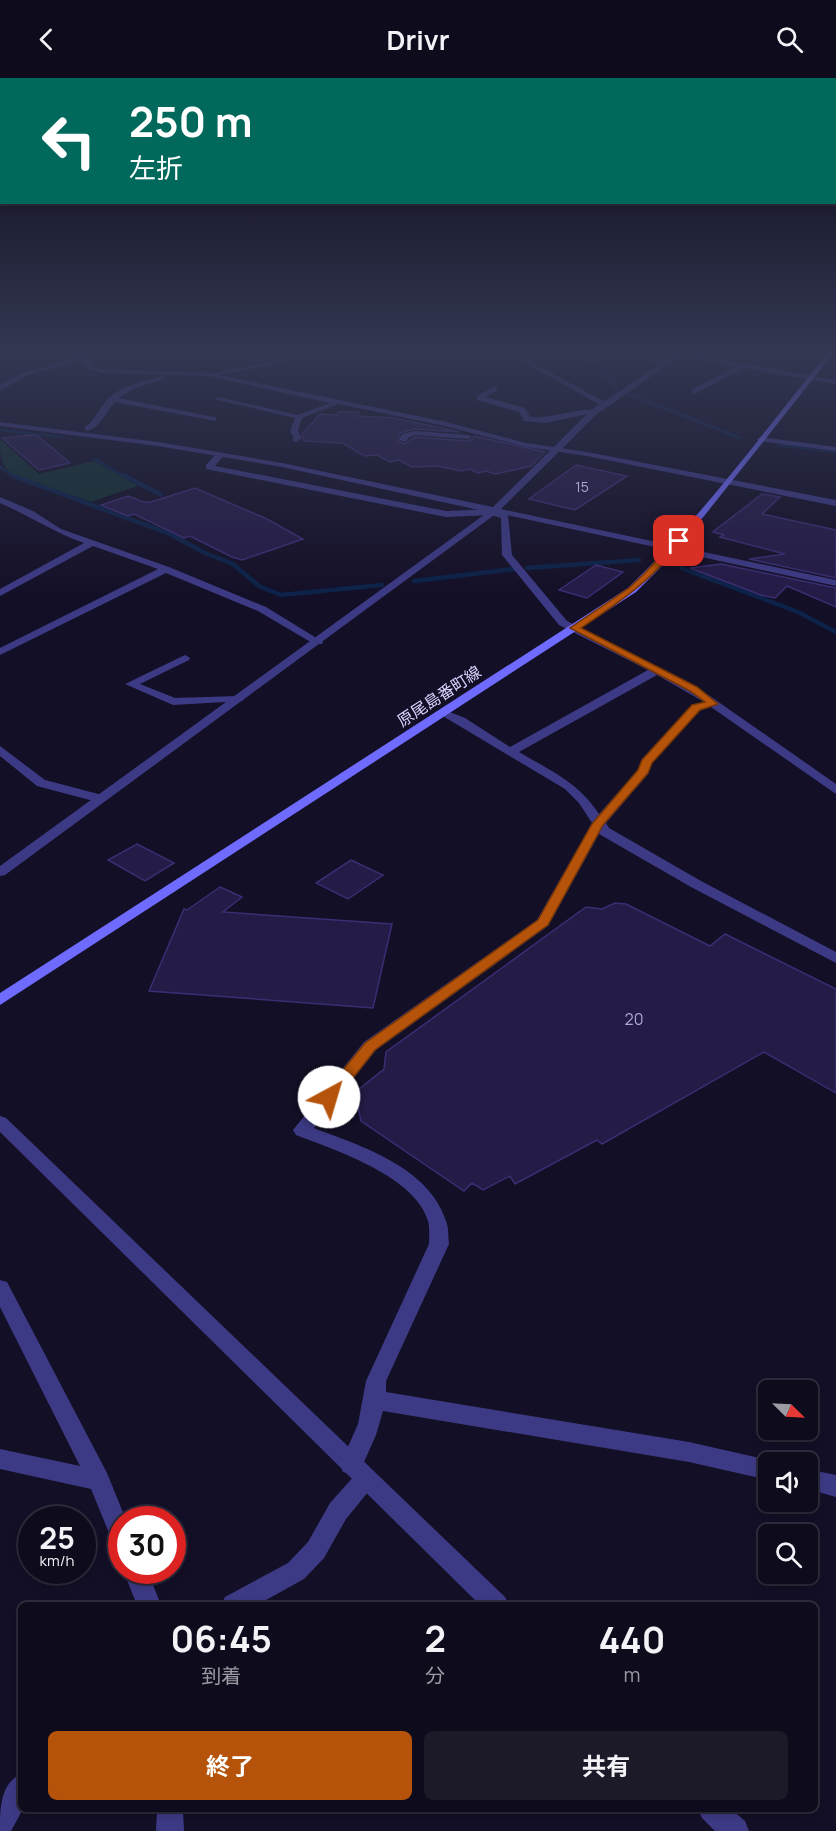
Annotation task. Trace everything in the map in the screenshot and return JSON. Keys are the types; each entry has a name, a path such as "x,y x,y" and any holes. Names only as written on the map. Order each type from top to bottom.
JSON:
{"main road":[{"name":"原尾島番町線","path":"0,1000 632,590 648,576 767,432"}],"street":[{"path":"57,432 220,454 352,478 836,575"},
{"path":"106,432 290,460 497,508 505,517 507,555 555,612 559,620 693,689 836,790"},
{"path":"294,432 298,438 296,440"},
{"path":"476,432 557,450 836,502"},
{"path":"3,866 101,799 318,642 497,508 575,432"},
{"path":"403,441 405,436 415,433 504,439"},
{"path":"761,440 836,449"},
{"path":"220,454 209,467 446,514 497,508"},
{"path":"0,500 30,513 58,531 166,569 262,609 318,642"},
{"path":"0,593 92,543"},
{"path":"675,544 836,583"},
{"path":"0,652 166,569"},
{"path":"185,658 131,684 173,702 238,699"},
{"path":"510,752 657,670"},
{"path":"238,1602 296,1570 316,1550 338,1511 358,1472 375,1400 376,1381 439,1244 441,1228 424,1197 407,1181 360,1154 302,1131 370,1046 543,922 598,824 644,771 646,762 696,708 713,704"},
{"path":"442,712 461,720 569,786 584,801 604,831 836,958"},
{"path":"0,750 41,783 101,799"},
{"path":"0,1122 494,1602"},
{"path":"0,1288 99,1480 109,1506"},
{"path":"375,1400 689,1452 758,1468"},
{"path":"0,1460 99,1480"},
{"path":"818,1482 836,1486"},
{"path":"141,1584 148,1602"},
{"path":"0,1824 18,1792"},
{"path":"170,1812 170,1831"},
{"path":"714,1812 735,1831"}],"green space":[{"path":"0,439 39,474 94,461 138,486 91,502 12,474 5,467 2,459"}],"building":[{"path":"304,432 404,432 400,433 397,441 405,444 415,437 468,441 474,436 545,452 531,466 495,474 486,471 478,473 470,469 461,471 437,466 412,467 399,460 390,462 377,455 364,456 343,443 304,441 302,434"},
{"path":"38,436 70,463 39,470 2,438"},
{"path":"576,465 627,476 575,510 529,499"},
{"path":"195,488 267,519 303,539 242,560 190,536 184,538 134,514 128,516 101,505 128,496 151,502"},
{"path":"762,494 780,497 762,514 836,530 836,578 749,559 785,554 720,537 724,535 713,532"},
{"path":"721,564 836,588 836,607 787,586 775,598 761,595 690,568"},
{"path":"596,565 623,572 587,598 559,590"},
{"path":"137,844 174,863 145,881 108,860"},
{"path":"351,860 383,875 348,899 316,883"},
{"path":"220,887 242,897 223,912 392,924 373,1008 149,991 184,909 187,910"},
{"path":"615,903 626,904 710,946 725,934 836,989 836,1093 764,1052 602,1144 597,1140 515,1184 510,1176 483,1190 472,1183 464,1191 361,1121 356,1096 358,1090 384,1069 386,1052 586,907 602,909"}],"waterway":[{"path":"16,432 62,437"},
{"path":"724,432 740,438"},
{"path":"779,445 836,452"},
{"path":"95,459 125,477"},
{"path":"0,467 13,476"},
{"path":"123,475 161,495"},
{"path":"13,476 170,534 205,553 233,564 259,586 281,595 382,585"},
{"path":"527,568 639,560"},
{"path":"681,568 798,612 836,632"},
{"path":"414,581 514,569"}],"route":[{"path":"329,1097 370,1046 543,922 598,824 644,771 646,762 696,708 713,704 693,689 575,628 632,590 648,576 679,541"}]}
